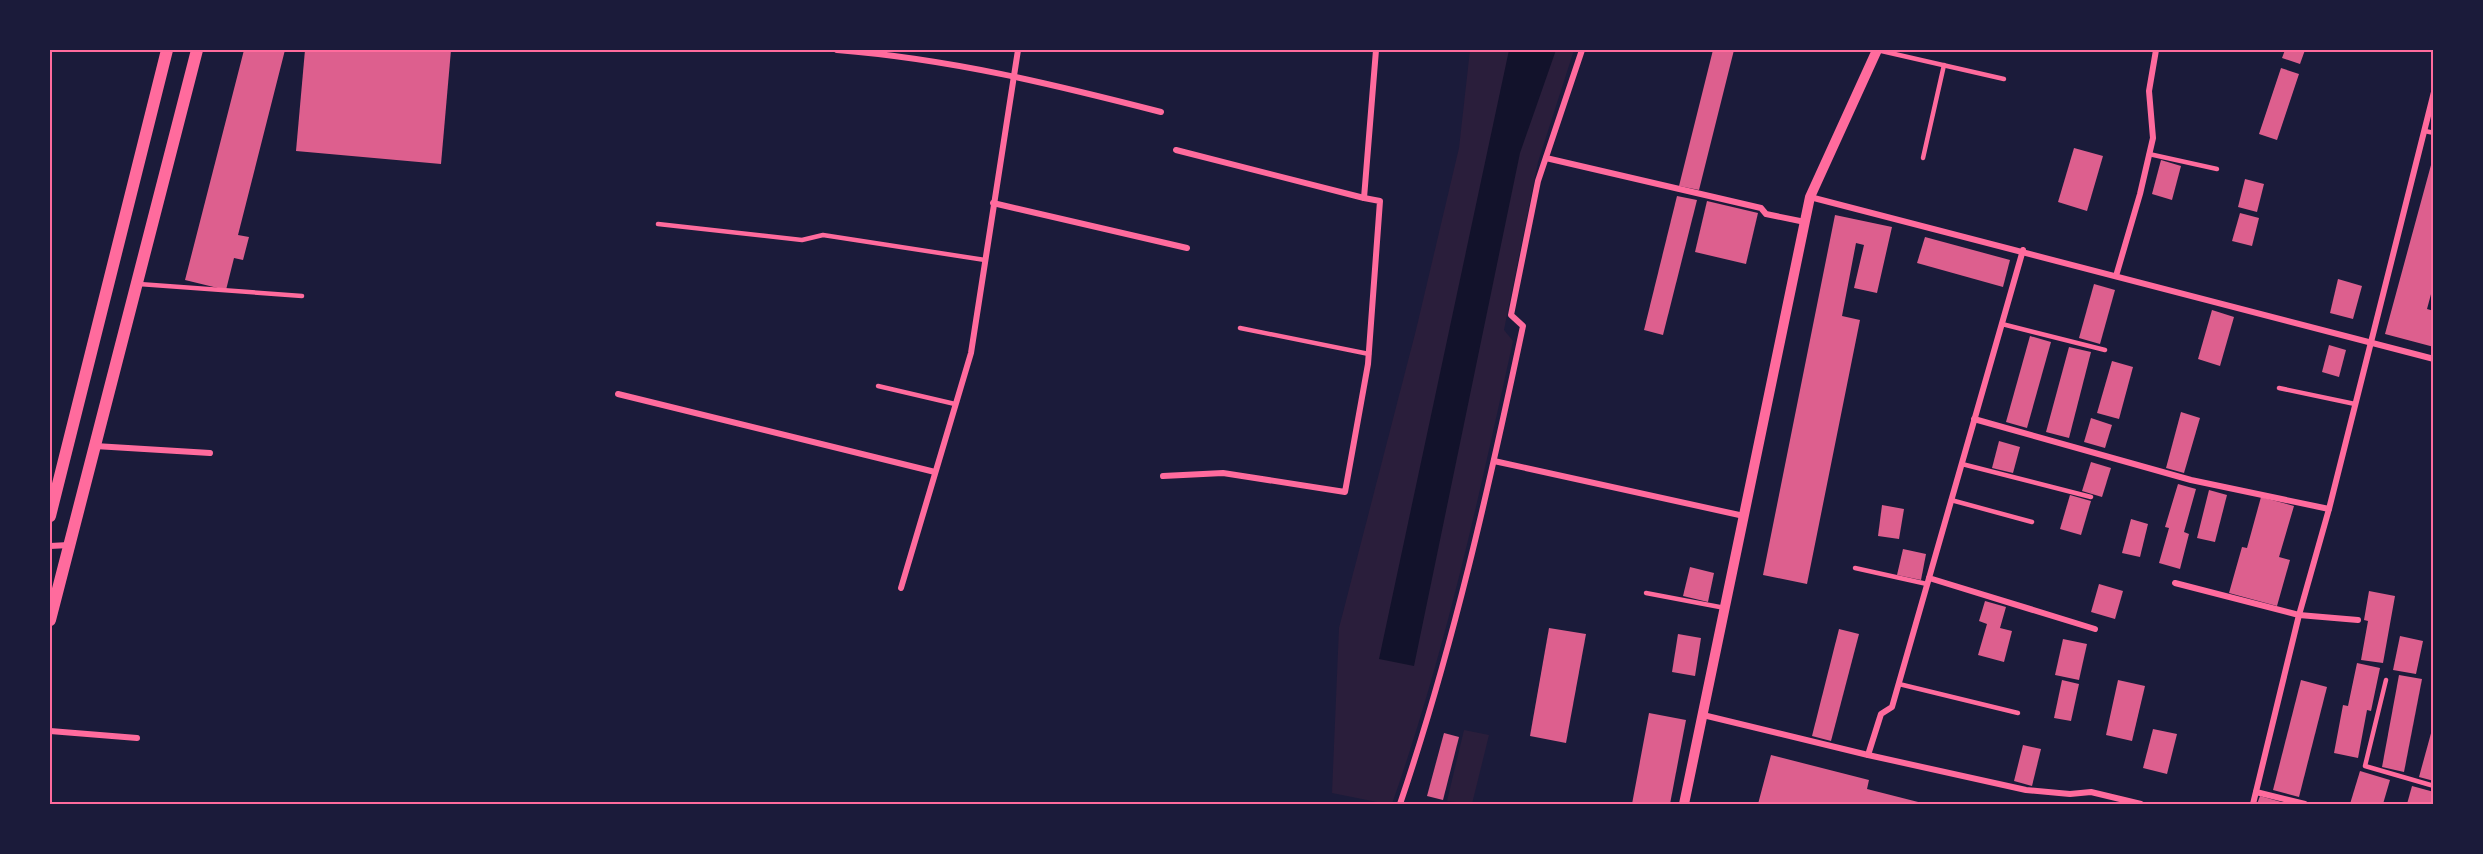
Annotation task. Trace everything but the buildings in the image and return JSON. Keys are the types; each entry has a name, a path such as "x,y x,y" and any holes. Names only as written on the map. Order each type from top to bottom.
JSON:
{"main road":[{"path":"50,516 167,50"},
{"path":"50,620 197,50"}],"street":[{"path":"837,50 900,55 1013,74 1161,112"},
{"path":"901,588 971,353 1017,50"},
{"path":"1365,198 1376,50"},
{"path":"1400,804 1421,744 1494,461 1523,326 1511,315 1538,181 1582,50"},
{"path":"1684,804 1810,197 1877,50"},
{"path":"2116,276 2152,138 2149,91 2156,50"},
{"path":"2253,804 2299,615 2329,509 2425,131 2433,92"},
{"path":"1163,476 1222,473 1345,492 1369,354 1380,201 1176,150"},
{"path":"1546,158 1761,208 1766,214 1805,222"},
{"path":"1810,197 2023,250 2371,344 2433,358"},
{"path":"993,203 1187,248"},
{"path":"1868,755 1881,714 1892,707 2023,250"},
{"path":"618,394 935,472"},
{"path":"1974,419 2191,480 2329,509"},
{"path":"95,446 210,453"},
{"path":"1494,461 1744,516"},
{"path":"50,546 69,545"},
{"path":"1928,581 2095,629"},
{"path":"2175,583 2299,615 2358,620"},
{"path":"1703,715 2026,790 2070,794 2091,792 2141,804"},
{"path":"50,731 137,738"},
{"path":"2256,792 2305,804"}],"lane":[{"path":"1877,50 2004,80"},
{"path":"1923,158 1944,65"},
{"path":"2425,131 2433,133"},
{"path":"2149,154 2217,169"},
{"path":"658,224 802,240 823,235 985,260"},
{"path":"136,284 302,296"},
{"path":"2002,324 2105,350"},
{"path":"1240,328 1369,354"},
{"path":"878,387 955,404"},
{"path":"2279,388 2355,404"},
{"path":"1962,464 2091,497"},
{"path":"1951,500 2032,522"},
{"path":"1855,568 1928,581"},
{"path":"1646,593 1725,608"},
{"path":"2386,680 2365,766 2433,786"},
{"path":"1899,684 2018,713"}],"shaded area":[{"path":"1470,50 1574,50 1538,162 1504,330 1513,341 1460,574 1411,747 1392,804 1387,804 1332,793 1339,628 1416,330 1459,148"},
{"path":"1509,50 1556,50 1520,153 1414,666 1379,659"},
{"path":"1464,730 1489,735 1472,804 1447,801"}]}
